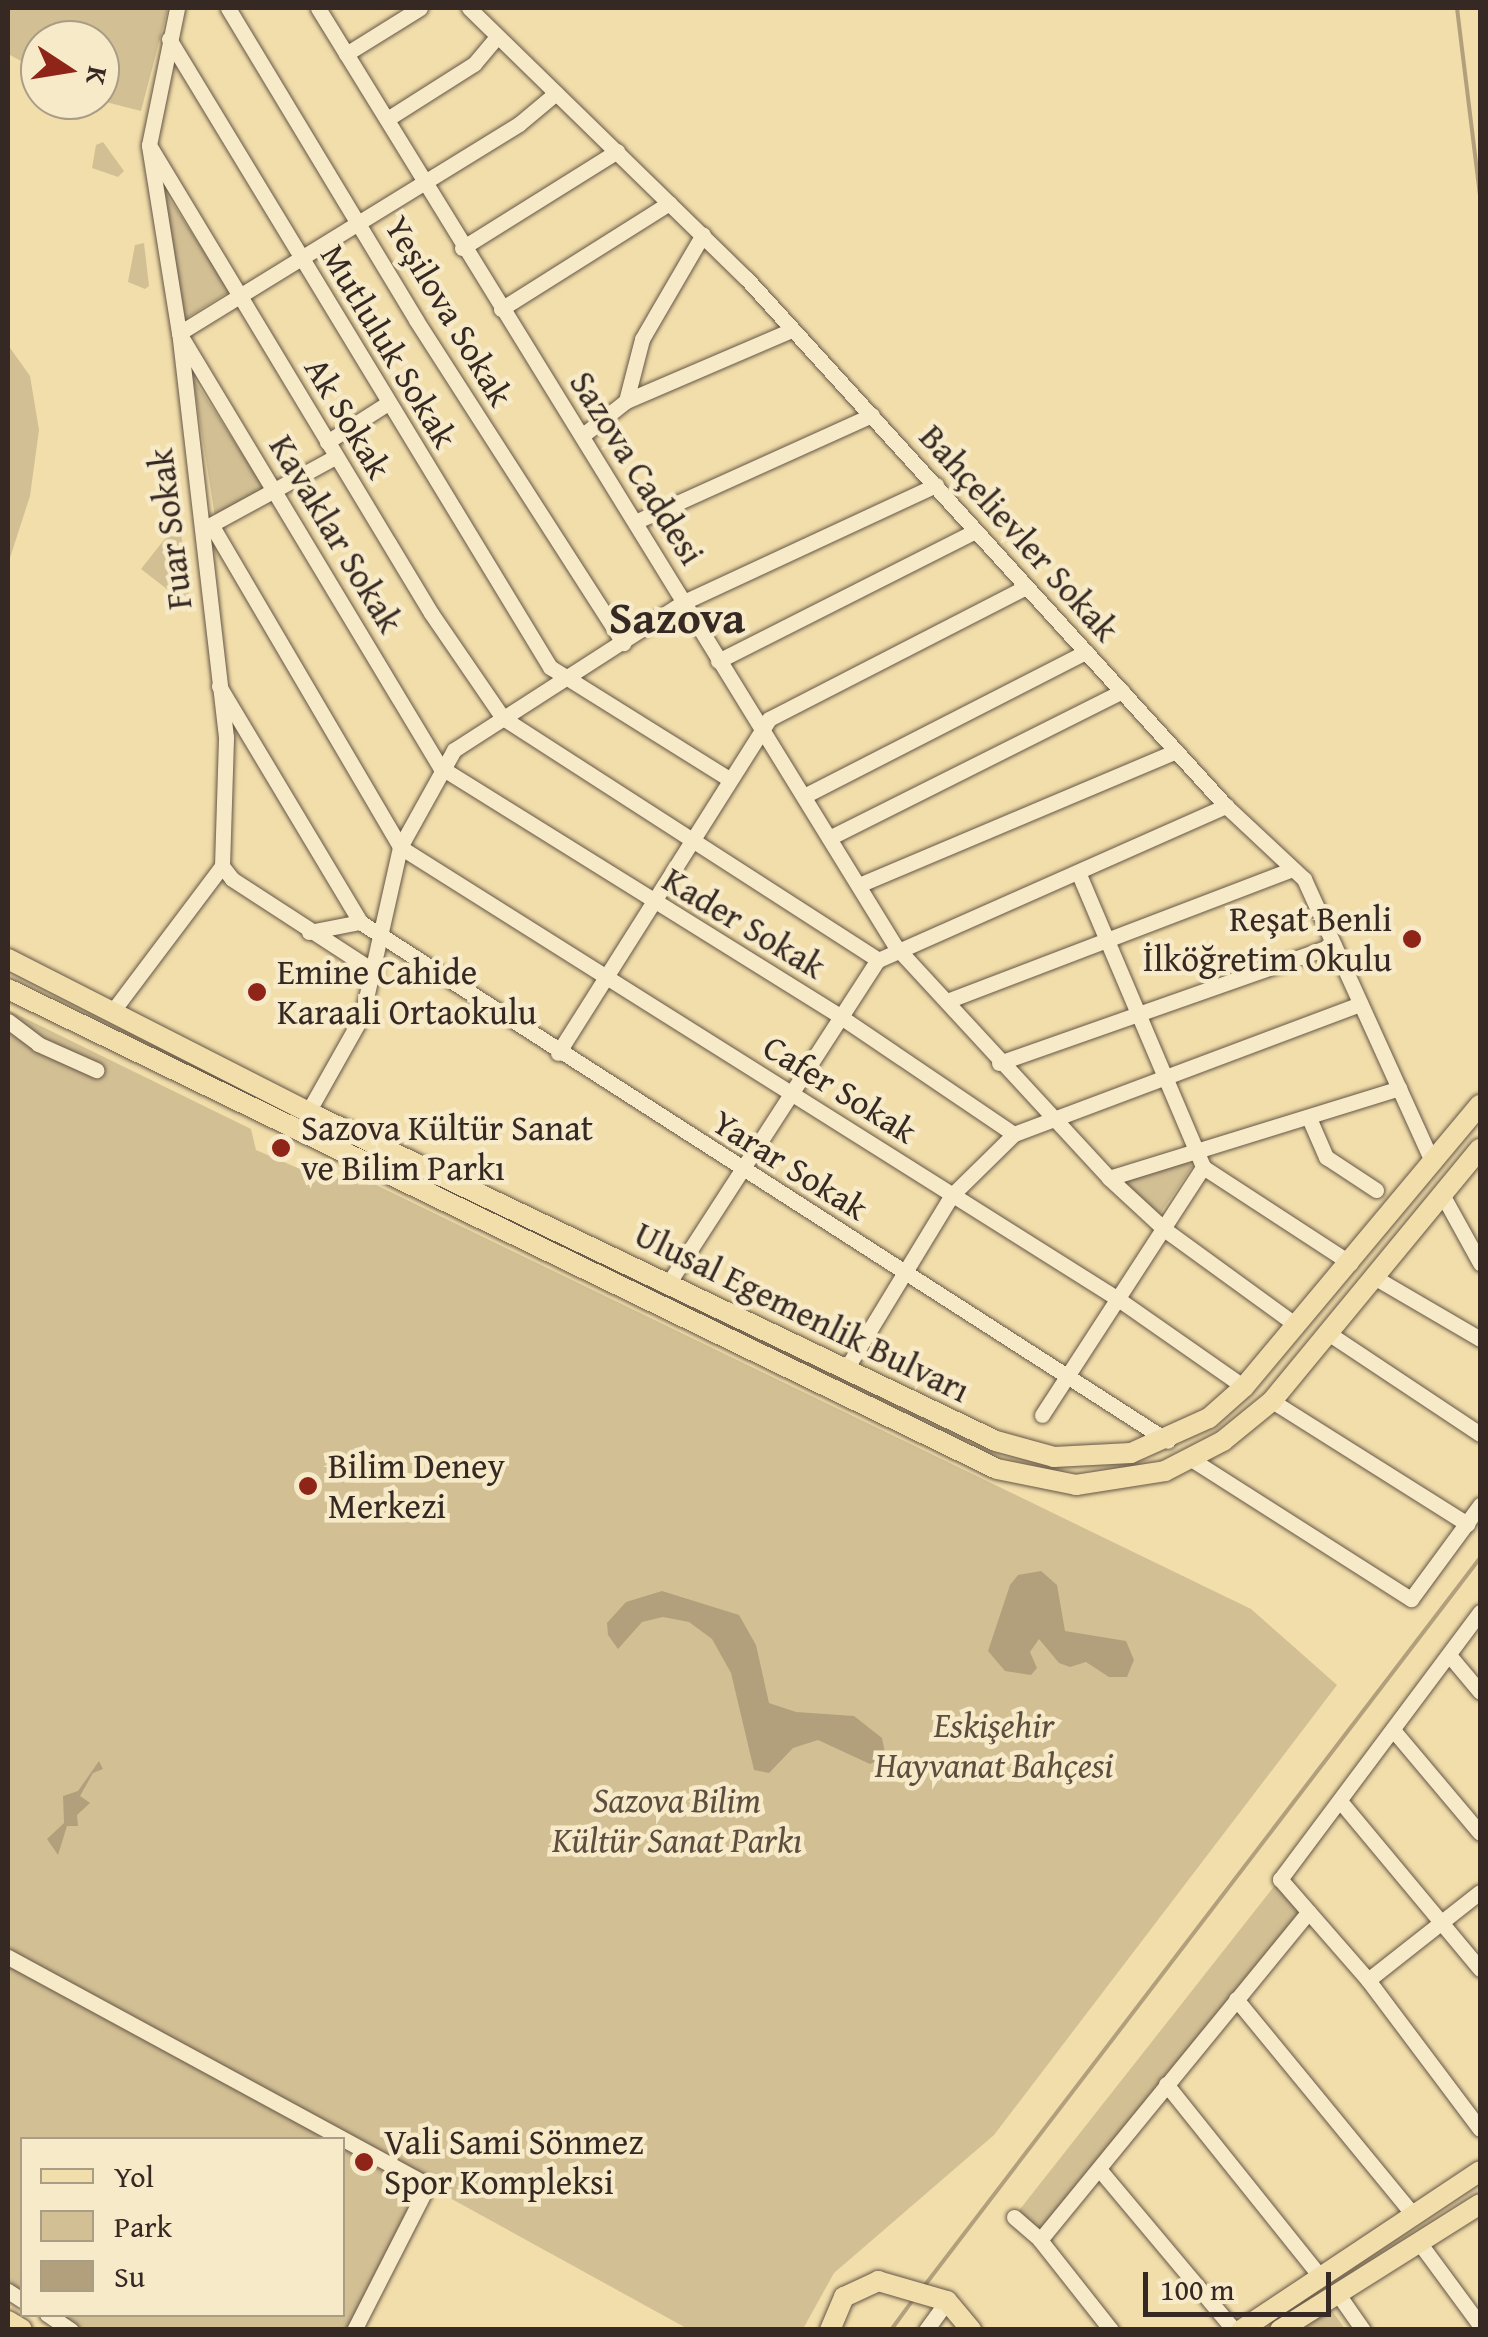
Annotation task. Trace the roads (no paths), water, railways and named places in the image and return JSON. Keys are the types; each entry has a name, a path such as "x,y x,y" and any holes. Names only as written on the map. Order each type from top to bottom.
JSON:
{"highway":[{"path":"8,2322 20,2330"}],"main road":[{"name":"Ulusal Egemenlik Bulvarı","path":"8,959 308,1112 1027,1453 1100,1458 1168,1442 1209,1418 1244,1387 1480,1105"},
{"name":"Ulusal Egemenlik Bulvarı","path":"8,990 997,1469 1076,1484 1120,1483 1191,1459 1272,1401 1480,1148"},
{"path":"1433,1163 1442,1196"},
{"path":"1237,2330 1480,2171"},
{"path":"1280,2330 1340,2297 1480,2204"},
{"path":"830,2330 856,2286 899,2284 947,2301 970,2330"}],"street":[{"name":"Fuar Sokak","path":"177,8 149,144 206,528 226,736 222,866"},
{"name":"Yeşilova Sokak","path":"228,8 623,642"},
{"name":"Sazova Caddesi","path":"318,8 462,248 584,434 718,662 896,947 1109,1178 1164,1229 1296,1326"},
{"path":"346,54 420,8"},
{"name":"Bahçelievler Sokak","path":"469,8 703,234 1226,806 1304,879 1433,1163"},
{"path":"387,119 474,64 496,38"},
{"name":"Mutluluk Sokak","path":"169,39 550,667 729,780"},
{"path":"179,333 424,183 556,93"},
{"name":"Ak Sokak","path":"149,144 331,449 503,718"},
{"path":"462,248 616,151"},
{"path":"501,309 668,203"},
{"path":"626,402 642,339 703,234"},
{"path":"584,434 626,402 792,330"},
{"name":"Kavaklar Sokak","path":"179,333 440,768"},
{"path":"388,402 275,492 206,528 400,848"},
{"path":"635,522 872,415"},
{"path":"308,1112 362,1016 400,848 440,768 469,738 684,602 936,485"},
{"path":"718,662 975,531"},
{"path":"558,1053 763,729 784,712 1026,586"},
{"path":"804,796 1086,652"},
{"path":"219,686 360,922 310,932"},
{"path":"829,838 1122,691"},
{"path":"503,718 878,960"},
{"path":"859,885 1176,751"},
{"name":"Kader Sokak","path":"440,768 838,1015 1014,1134"},
{"path":"668,1284 838,1015 878,960 896,947 1226,806"},
{"name":"Cafer Sokak","path":"400,848 1118,1300 1244,1387"},
{"path":"112,1012 222,866 310,932 375,972"},
{"path":"947,1000 1290,870"},
{"path":"1078,872 1168,1076 1200,1159 1350,1263"},
{"name":"Yarar Sokak","path":"360,922 742,1171 1068,1374 1168,1442"},
{"path":"999,1063 1334,945"},
{"path":"846,1369 952,1195 1014,1134 1360,1004"},
{"path":"8,1022 38,1044 96,1070"},
{"path":"1109,1178 1200,1159 1398,1088"},
{"path":"1309,1118 1326,1157 1376,1190"},
{"path":"1042,1414 1164,1229 1200,1159"},
{"path":"1442,1196 1480,1263"},
{"path":"1374,1276 1480,1339"},
{"path":"1328,1332 1480,1434"},
{"path":"1272,1401 1467,1524"},
{"path":"1191,1459 1411,1599 1480,1504"},
{"path":"1480,1612 1280,1879 1368,1980 1480,2128"},
{"path":"1449,1655 1480,1692"},
{"path":"1394,1731 1480,1833"},
{"path":"1340,1800 1480,1968"},
{"path":"1368,1980 1480,1892"},
{"path":"1040,2240 1308,1912"},
{"path":"8,1957 338,2137"},
{"path":"1236,1999 1412,2214"},
{"path":"1166,2084 1318,2274"},
{"path":"345,2141 428,2186 354,2330"},
{"path":"1099,2168 1237,2330"},
{"path":"1014,2217 1040,2240 1111,2330"},
{"path":"1421,2245 1480,2325"},
{"path":"1340,2297 1363,2330"},
{"path":"926,2330 947,2301"}],"water":[{"path":"1041,1571 1057,1585 1065,1631 1126,1641 1134,1660 1127,1677 1109,1677 1086,1662 1070,1667 1059,1663 1039,1639 1030,1652 1037,1668 1031,1675 1005,1671 988,1651 1010,1585 1018,1575"},
{"path":"662,1591 739,1615 756,1645 769,1703 796,1712 854,1716 882,1738 886,1757 870,1764 818,1740 793,1748 769,1773 754,1770 731,1673 712,1639 689,1622 663,1617 642,1622 618,1649 608,1635 607,1623 626,1602"},
{"path":"99,1761 103,1769 93,1773 80,1796 90,1803 77,1815 78,1826 67,1826 58,1855 47,1839 64,1823 63,1796 78,1791"}],"waterway":[{"path":"1457,8 1480,196"},
{"path":"925,2285 1480,1558"},
{"path":"891,2330 913,2300"}],"place":[{"name":"Reşat Benli İlköğretim Okulu","path":"1412,939"},
{"name":"Emine Cahide Karaali Ortaokulu","path":"257,992"},
{"name":"Sazova Kültür Sanat ve Bilim Parkı","path":"281,1148"},
{"name":"Bilim Deney Merkezi","path":"308,1486"},
{"name":"Vali Sami Sönmez Spor Kompleksi","path":"364,2162"}],"district":[{"name":"Sazova","path":"677,617"}],"park label":[{"name":"Eskişehir Hayvanat Bahçesi","path":"994,1745"},
{"name":"Sazova Bilim Kültür Sanat Parkı","path":"677,1820"}]}
